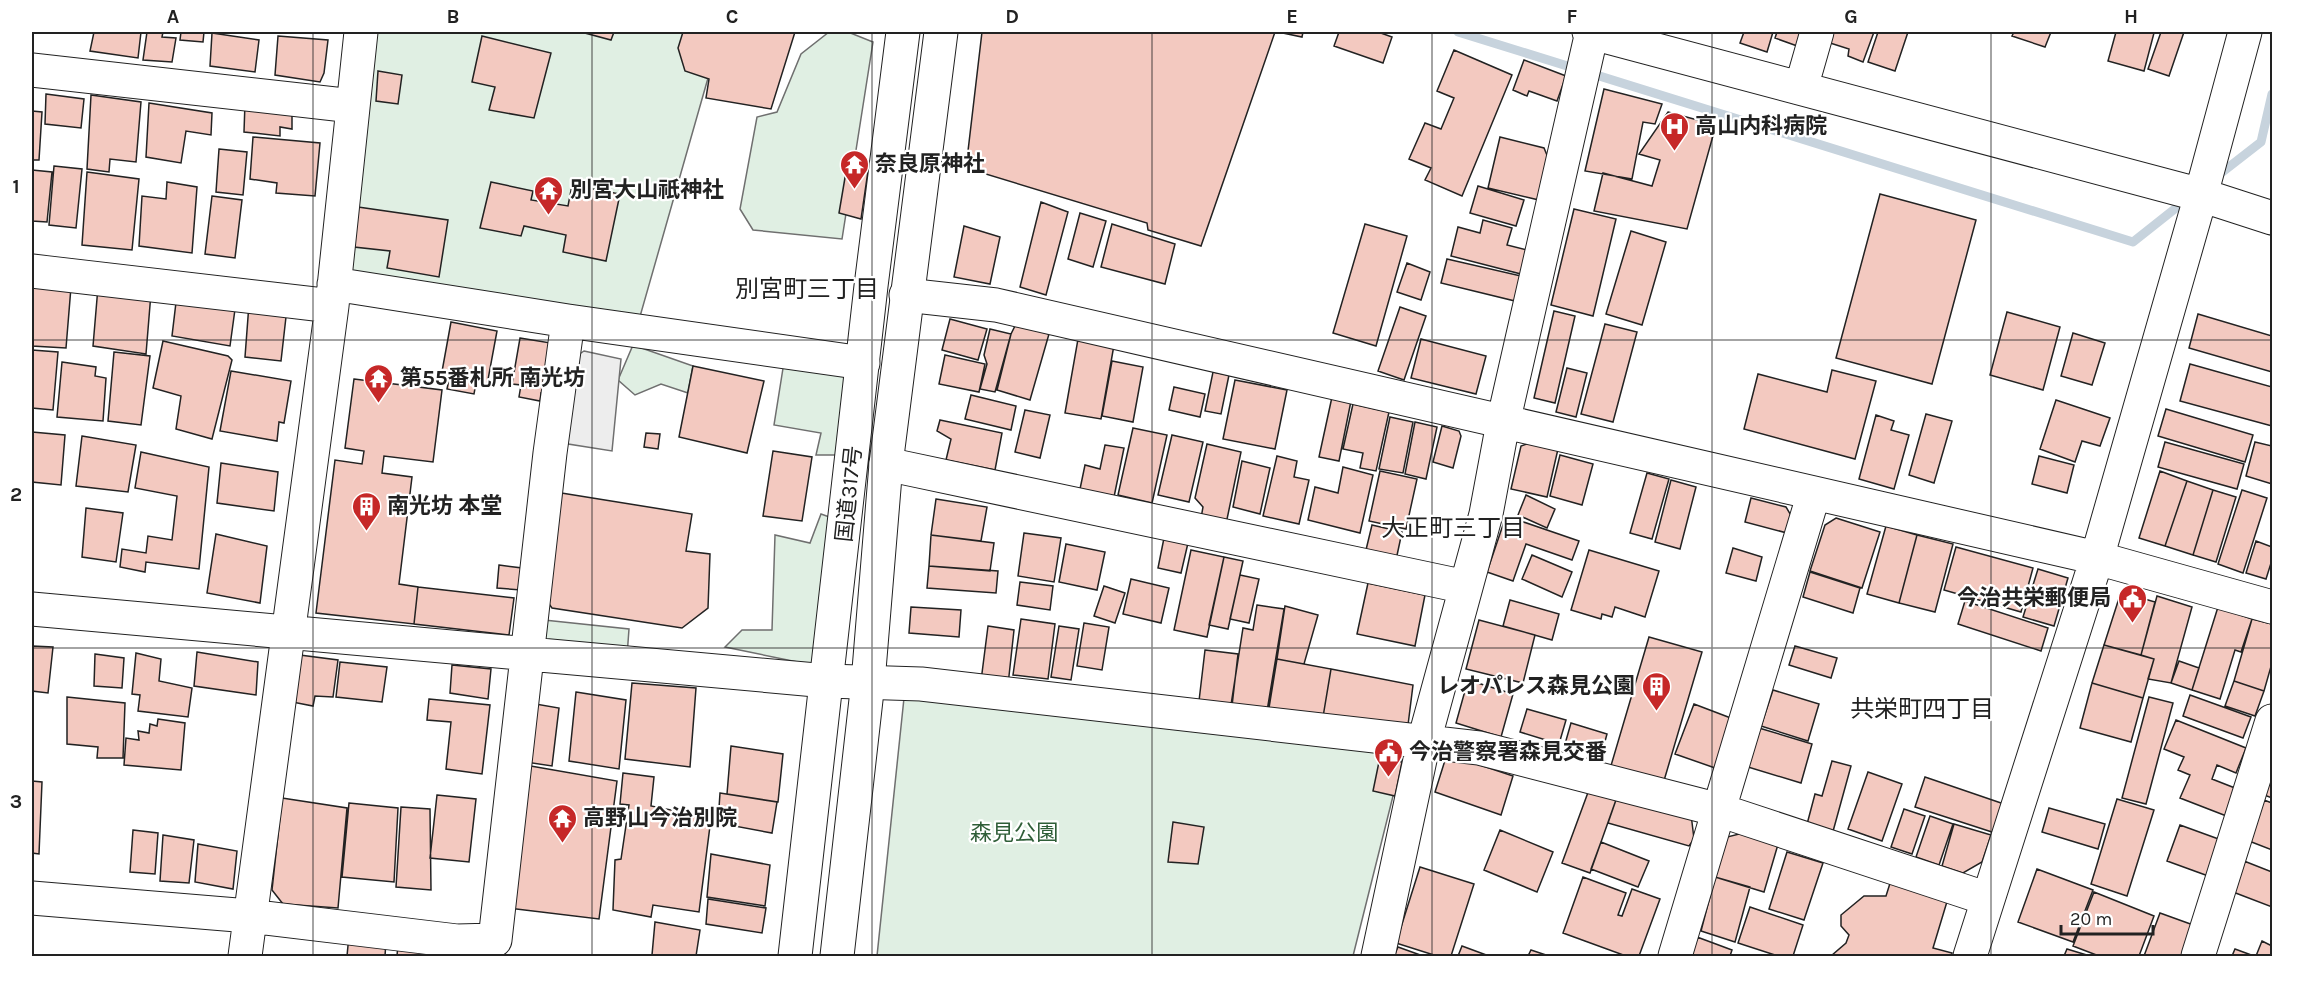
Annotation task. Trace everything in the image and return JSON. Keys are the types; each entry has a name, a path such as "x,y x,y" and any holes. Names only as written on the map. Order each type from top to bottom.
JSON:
{"main road":[{"path":"245,957 333,295 361,32"},
{"name":"国道317号","path":"795,957 903,32"},
{"name":"国道317号","path":"837,957 868,682 886,464 941,32"},
{"path":"1378,957 1424,741 1486,514 1503,423 1591,32 2201,195 2272,218"},
{"path":"1801,88 1817,32"},
{"path":"1970,957 2097,558 2245,32"},
{"path":"32,70 353,106"},
{"path":"32,271 333,295 568,321 863,363"},
{"path":"906,295 996,304 1503,423 2097,558 2272,607"},
{"path":"32,898 249,916 457,941 495,940 550,453 568,321"},
{"path":"886,464 1466,588"},
{"path":"1675,957 1814,493"},
{"path":"32,609 529,652 827,681 921,684 1479,748 1719,810 1988,899"},
{"path":"2198,957 2272,721"}],"green space":[{"path":"374,32 703,32 720,36 639,320 337,274"},
{"path":"829,32 848,32 873,42 842,239 753,230 740,209 757,117 777,112 801,54"},
{"path":"633,345 693,366 688,393 661,384 635,395 618,380"},
{"path":"784,362 859,373 849,455 816,455 821,433 774,425"},
{"path":"821,514 835,519 817,666 725,647 742,630 772,630 775,535 810,543"},
{"path":"544,620 629,629 627,656 537,638"},
{"name":"森見公園","path":"904,698 1397,750 1403,756 1353,956 877,956"}],"shaded area":[{"path":"584,351 621,359 612,451 562,443 571,360"}],"building":[{"path":"94,32 141,32 138,58 90,51"},
{"path":"147,32 163,32 162,37 176,38 172,62 143,60"},
{"path":"181,32 204,32 203,42 180,40"},
{"path":"581,32 614,32 611,40"},
{"path":"683,32 795,32 771,109 706,98 709,79 685,71 678,48"},
{"path":"982,32 1275,32 1201,246 1148,230 1147,223 966,168"},
{"path":"1278,32 1303,32 1302,37"},
{"path":"1339,32 1378,32 1392,37 1383,63 1334,46"},
{"path":"1744,32 1773,32 1767,52 1740,43"},
{"path":"1777,32 1805,32 1800,47 1775,38"},
{"path":"1831,32 1874,32 1863,62 1848,56 1849,49 1827,42"},
{"path":"1878,32 1908,32 1895,71 1868,62"},
{"path":"2014,32 2051,32 2045,47 2012,36"},
{"path":"2116,32 2154,33 2144,71 2108,61"},
{"path":"2161,32 2184,32 2169,76 2148,69"},
{"path":"212,33 259,40 255,72 210,66"},
{"path":"278,36 328,40 324,73 320,82 275,75"},
{"path":"482,36 551,53 534,118 489,110 495,87 472,82"},
{"path":"1454,50 1512,75 1462,196 1425,180 1431,168 1409,159 1425,123 1441,129 1454,98 1437,91"},
{"path":"1524,60 1566,76 1557,101 1529,91 1527,96 1513,90"},
{"path":"378,71 402,75 398,104 376,101"},
{"path":"1604,89 1662,104 1655,124 1643,122 1632,179 1585,171"},
{"path":"46,94 84,99 81,128 45,124"},
{"path":"91,95 141,102 136,162 110,159 109,172 87,169"},
{"path":"149,103 212,113 211,135 186,131 181,163 146,157"},
{"path":"245,103 292,109 292,129 280,127 280,136 244,132"},
{"path":"32,111 42,112 39,160 32,160"},
{"path":"1668,112 1716,125 1687,229 1594,211 1603,173 1652,186 1660,160 1639,154"},
{"path":"253,137 320,143 315,196 276,193 277,183 250,179"},
{"path":"1500,137 1544,148 1549,160 1539,200 1488,188"},
{"path":"219,149 247,152 243,195 216,192"},
{"name":"奈良原神社","path":"848,160 869,164 861,219 839,213"},
{"path":"54,166 82,169 76,228 49,225"},
{"path":"32,170 52,172 47,222 32,221"},
{"path":"87,172 139,179 132,250 82,245"},
{"path":"167,182 197,187 192,253 139,246 142,196 166,199"},
{"name":"別宮大山祇神社","path":"491,182 533,191 531,200 568,206 572,185 620,194 606,261 563,252 566,235 524,226 521,236 480,228"},
{"path":"1478,186 1524,200 1516,226 1470,213"},
{"path":"1880,194 1976,220 1932,384 1836,358"},
{"path":"212,196 242,200 235,258 205,254"},
{"path":"1041,202 1068,212 1046,295 1020,287"},
{"path":"358,207 448,220 439,277 387,268 390,251 354,247"},
{"path":"1574,209 1616,219 1593,316 1551,305"},
{"path":"1080,213 1106,221 1093,267 1068,259"},
{"path":"1483,220 1512,228 1507,245 1527,250 1521,274 1451,256 1458,227 1480,233"},
{"path":"1112,224 1175,244 1165,284 1101,267"},
{"path":"1365,224 1407,236 1376,346 1333,333"},
{"path":"964,226 1000,237 990,284 954,277"},
{"path":"1631,231 1666,242 1642,325 1606,314"},
{"path":"1447,259 1521,276 1515,301 1441,283"},
{"path":"1407,263 1430,272 1421,300 1397,292"},
{"path":"32,280 71,287 66,348 32,346"},
{"path":"98,287 151,293 146,354 93,346"},
{"path":"177,294 236,302 230,346 172,336"},
{"path":"249,304 287,308 281,361 245,357"},
{"path":"1400,307 1426,316 1404,380 1378,371"},
{"path":"1554,311 1575,316 1555,403 1534,398"},
{"path":"2007,312 2060,327 2043,390 1990,375"},
{"path":"2198,314 2272,336 2272,372 2189,348"},
{"path":"950,319 987,329 978,360 942,350"},
{"path":"451,322 497,331 487,385 476,383 474,394 447,389 449,379 441,377"},
{"path":"1016,324 1049,334 1030,400 997,390 1011,334"},
{"path":"1605,324 1637,332 1613,422 1581,414"},
{"path":"990,329 1011,334 995,392 980,389 987,364 984,355"},
{"path":"2073,333 2105,343 2092,385 2061,376"},
{"path":"520,338 557,344 549,395 541,393 540,401 519,397 521,385 512,384"},
{"path":"1078,339 1114,345 1101,419 1065,413"},
{"path":"1421,339 1486,356 1476,394 1411,378"},
{"path":"163,341 228,356 232,360 212,439 176,429 181,396 153,388"},
{"path":"32,350 58,352 53,410 32,408"},
{"path":"114,352 150,356 141,425 108,421"},
{"path":"945,355 985,364 979,392 939,384"},
{"path":"1112,361 1143,367 1133,422 1102,416"},
{"path":"62,362 96,367 95,376 106,378 103,421 57,417"},
{"path":"2190,364 2272,387 2272,426 2180,401"},
{"path":"693,366 764,381 747,453 679,437"},
{"path":"1567,368 1587,373 1576,417 1556,412"},
{"path":"1832,370 1876,381 1855,459 1744,429 1758,374 1827,392"},
{"path":"231,371 291,381 284,423 279,422 277,441 220,431"},
{"path":"1213,372 1229,375 1221,414 1205,411"},
{"name":"南光坊 本堂","path":"354,379 442,390 433,462 384,456 382,473 412,477 399,584 418,587 414,624 316,613 335,460 362,464 364,451 345,448"},
{"path":"1235,380 1287,390 1275,449 1223,439"},
{"path":"1174,387 1205,394 1200,417 1169,410"},
{"path":"971,395 1016,406 1011,430 965,419"},
{"path":"1332,397 1351,401 1339,461 1319,457"},
{"path":"2056,400 2110,418 2100,446 2082,441 2075,462 2040,449"},
{"path":"1353,404 1389,412 1376,471 1360,468 1363,453 1343,449"},
{"path":"2166,409 2253,435 2245,462 2158,436"},
{"path":"1025,410 1050,415 1040,458 1015,452"},
{"path":"1926,414 1952,421 1934,483 1909,475"},
{"path":"1876,415 1894,421 1891,430 1909,435 1894,489 1859,479"},
{"path":"1390,417 1413,422 1403,473 1379,469"},
{"path":"940,420 1002,433 995,470 946,460 951,439 937,431"},
{"path":"1415,422 1437,427 1426,479 1405,474"},
{"path":"1442,426 1459,431 1461,436 1453,468 1433,462"},
{"path":"1133,428 1167,435 1152,503 1118,495"},
{"path":"32,432 65,435 61,485 32,482"},
{"path":"646,433 660,434 658,449 644,447"},
{"path":"1172,435 1203,442 1189,502 1158,495"},
{"path":"82,436 136,445 128,492 76,486"},
{"path":"1532,442 1558,449 1547,497 1511,489 1521,446"},
{"path":"2165,442 2244,464 2237,489 2158,467"},
{"path":"2255,442 2272,446 2272,484 2246,476"},
{"path":"1207,444 1241,452 1226,524 1201,518 1203,507 1195,498"},
{"path":"1105,445 1124,448 1114,497 1080,489 1085,465 1100,469"},
{"path":"773,451 812,457 802,521 763,516"},
{"path":"141,452 209,467 199,569 146,562 145,572 120,567 122,549 146,553 148,536 172,540 177,496 135,488"},
{"path":"1560,455 1593,464 1582,505 1550,496"},
{"path":"1277,456 1297,461 1294,477 1309,480 1299,524 1263,516"},
{"path":"2039,456 2074,465 2067,493 2032,484"},
{"path":"1242,461 1270,468 1260,514 1233,507"},
{"path":"221,463 278,472 274,511 217,503"},
{"path":"1343,467 1373,475 1360,533 1308,520 1315,487 1338,493"},
{"path":"1380,471 1417,479 1406,529 1369,521"},
{"path":"2160,471 2187,481 2165,546 2139,538"},
{"path":"1647,473 1669,479 1652,539 1630,533"},
{"path":"1671,480 1696,487 1680,549 1655,542"},
{"path":"2187,481 2213,490 2193,555 2165,546"},
{"path":"2213,490 2236,497 2216,562 2193,555"},
{"path":"2242,490 2267,498 2243,573 2218,564"},
{"path":"549,491 692,514 686,551 710,554 708,608 682,628 552,608 539,590"},
{"path":"1526,495 1555,509 1547,528 1518,515"},
{"path":"1751,498 1786,507 1792,517 1787,533 1745,522"},
{"path":"936,499 987,507 981,541 931,535"},
{"path":"86,508 123,513 116,562 82,557"},
{"path":"1506,516 1579,541 1572,560 1526,544 1513,581 1487,572"},
{"path":"1836,518 1880,532 1862,588 1810,571 1825,525"},
{"path":"1372,525 1402,532 1396,560 1365,554"},
{"path":"1886,526 1917,535 1899,603 1867,594"},
{"path":"1024,533 1061,538 1054,582 1018,576"},
{"path":"216,534 267,546 260,603 207,593"},
{"path":"931,535 994,543 990,571 929,566"},
{"path":"1917,535 1953,544 1935,612 1899,603"},
{"path":"1164,538 1188,543 1181,573 1158,568"},
{"path":"2256,541 2272,547 2272,560 2266,579 2246,573"},
{"path":"1066,544 1105,552 1097,590 1059,582"},
{"path":"1956,547 2033,568 2021,612 1944,590"},
{"path":"1733,548 1762,557 1756,581 1726,573"},
{"path":"1191,550 1224,557 1207,637 1174,630"},
{"path":"1589,550 1659,571 1645,617 1615,607 1612,617 1602,614 1601,619 1571,610"},
{"path":"1532,555 1572,572 1562,597 1522,579"},
{"path":"1224,557 1243,561 1228,629 1209,625"},
{"path":"499,565 522,568 521,590 497,588"},
{"path":"929,566 998,571 996,593 927,588"},
{"path":"2038,569 2068,578 2054,626 2023,617"},
{"path":"1810,572 1860,588 1853,613 1803,597"},
{"path":"1240,575 1259,579 1249,623 1230,619"},
{"path":"1131,579 1169,588 1161,623 1123,614"},
{"path":"1020,582 1053,586 1050,610 1017,605"},
{"path":"1368,583 1425,595 1415,646 1357,634"},
{"path":"1104,586 1125,593 1115,623 1094,616"},
{"path":"418,587 514,598 509,635 414,624"},
{"path":"2121,592 2155,602 2141,655 2104,645"},
{"path":"2157,596 2192,607 2171,683 2148,679 2154,659 2141,655"},
{"path":"1510,600 1559,614 1552,640 1503,626"},
{"path":"1965,601 2048,628 2041,651 1958,624"},
{"path":"1257,605 1284,609 1267,711 1231,705 1243,628 1253,630"},
{"path":"1285,606 1318,615 1304,664 1277,659"},
{"path":"911,607 961,610 959,637 909,633"},
{"path":"2218,607 2252,619 2241,652 2235,650 2220,699 2192,690"},
{"path":"1021,619 1055,624 1048,679 1013,675"},
{"path":"2252,619 2272,624 2272,663 2264,691 2234,681"},
{"path":"1479,620 1535,635 1523,683 1466,669"},
{"path":"1084,623 1109,627 1102,670 1077,666"},
{"path":"988,626 1014,630 1008,685 981,681"},
{"path":"1059,626 1079,629 1071,680 1051,677"},
{"name":"レオパレス森見公園","path":"1649,637 1702,652 1663,784 1610,769"},
{"path":"2104,645 2154,659 2143,698 2092,683"},
{"path":"32,646 53,647 48,693 32,691"},
{"path":"1795,646 1837,658 1831,678 1789,665"},
{"path":"1205,650 1238,654 1232,706 1199,701"},
{"path":"197,652 258,662 256,695 194,686"},
{"path":"136,653 161,659 159,681 192,688 188,717 138,711 140,695 132,694"},
{"path":"95,654 124,658 122,688 94,686"},
{"path":"292,654 338,660 333,697 315,696 313,706 287,701"},
{"path":"1277,659 1331,669 1323,717 1269,708"},
{"path":"2179,661 2199,668 2192,690 2171,683"},
{"path":"340,662 387,667 382,702 336,697"},
{"path":"452,665 491,669 488,699 450,693"},
{"path":"1331,669 1413,685 1408,725 1323,717"},
{"path":"1468,680 1513,694 1501,737 1456,723"},
{"path":"2234,681 2264,691 2255,716 2225,706"},
{"path":"632,683 696,688 690,767 625,759"},
{"path":"2092,683 2143,698 2131,742 2080,728"},
{"path":"1773,690 1819,704 1808,741 1761,726"},
{"path":"576,692 626,700 619,769 569,761"},
{"path":"2190,695 2251,717 2243,738 2183,716"},
{"path":"67,697 125,703 123,758 97,758 98,747 67,744"},
{"path":"2149,697 2173,703 2146,804 2122,798"},
{"path":"429,699 490,705 482,774 446,769 451,722 427,720"},
{"path":"524,702 559,708 552,766 519,761"},
{"path":"1694,704 1736,720 1718,769 1675,754"},
{"path":"1527,709 1566,720 1559,744 1520,732"},
{"path":"158,719 185,723 181,770 124,765 126,738 139,740 138,731 149,733 150,724 157,726"},
{"path":"2176,720 2246,748 2236,773 2217,765 2212,779 2240,790 2229,817 2180,798 2190,775 2178,770 2184,757 2164,749"},
{"path":"1571,723 1607,734 1601,756 1565,744"},
{"path":"1759,728 1812,744 1801,783 1748,767"},
{"path":"731,746 783,754 778,802 727,794"},
{"path":"1447,754 1513,776 1501,815 1435,792"},
{"path":"1380,757 1402,762 1395,796 1373,791"},
{"path":"1832,761 1851,766 1832,835 1806,828 1815,794 1822,796"},
{"name":"高野山今治別院","path":"525,765 617,781 599,919 508,908"},
{"path":"2272,771 2272,798 2259,793"},
{"path":"1868,772 1902,784 1882,841 1848,829"},
{"path":"623,773 654,777 651,806 711,818 699,912 653,905 651,917 613,910 615,860 621,859 629,805 620,804"},
{"path":"1925,777 2004,804 1995,833 1915,807"},
{"path":"32,781 42,782 39,854 32,853"},
{"path":"1590,787 1617,797 1590,873 1562,863"},
{"path":"720,793 777,802 772,833 718,823"},
{"path":"437,795 476,799 469,862 430,858"},
{"path":"1617,797 1691,814 1694,839 1689,846 1608,823"},
{"path":"282,798 347,808 338,908 283,904 272,890"},
{"path":"2117,799 2154,810 2127,896 2091,884"},
{"path":"2264,800 2272,803 2272,850 2249,841"},
{"path":"349,803 398,808 394,882 342,877"},
{"path":"401,807 430,809 431,890 396,887"},
{"path":"2049,808 2105,824 2098,849 2042,832"},
{"path":"1904,809 1925,816 1912,854 1891,847"},
{"path":"1930,816 1953,824 1939,865 1916,857"},
{"path":"1173,822 1204,827 1198,864 1168,862"},
{"path":"1954,824 1991,835 1982,862 1963,873 1942,866"},
{"path":"2180,825 2224,841 2211,877 2167,861"},
{"path":"133,830 158,833 155,874 130,872"},
{"path":"1500,830 1553,852 1537,892 1484,870"},
{"path":"1747,832 1779,841 1764,892 1715,877 1727,837"},
{"path":"163,835 194,840 189,883 160,881"},
{"path":"1601,842 1649,861 1638,887 1591,869"},
{"path":"198,844 237,851 233,889 195,882"},
{"path":"1787,852 1823,863 1804,920 1769,909"},
{"path":"711,854 770,865 765,906 707,897"},
{"path":"2244,861 2272,872 2272,907 2233,892"},
{"path":"1420,867 1474,884 1451,956 1437,956 1396,943"},
{"path":"2037,869 2093,890 2073,942 2018,922"},
{"path":"1583,877 1626,893 1618,915 1622,916 1632,889 1660,899 1639,956 1626,956 1563,933"},
{"path":"1715,877 1750,887 1735,942 1701,931"},
{"path":"1892,877 1949,895 1933,948 1952,953 1951,956 1831,956 1846,943 1849,935 1841,926 1841,915 1864,896 1886,896"},
{"path":"2094,892 2154,916 2139,956 2099,956 2073,946"},
{"path":"708,899 766,908 762,933 706,924"},
{"path":"1750,907 1803,925 1793,956 1778,956 1738,943"},
{"path":"2160,913 2196,926 2185,956 2144,956"},
{"path":"655,922 700,930 696,956 652,955"},
{"path":"349,935 386,941 385,956 347,956"},
{"path":"1697,937 1732,950 1730,956 1690,956"},
{"path":"2262,941 2272,946 2272,956 2256,956"},
{"path":"398,944 454,956 397,956"},
{"path":"1462,946 1489,956 1458,956"},
{"path":"1398,947 1423,956 1394,956"},
{"path":"2067,949 2090,956 2064,956"},
{"path":"2235,949 2254,956 2232,956"},
{"path":"1531,950 1549,956 1528,956"}],"waterway":[{"path":"1458,32 2133,242 2186,200"},
{"path":"2216,177 2261,142 2272,94"}],"place":[{"name":"高山内科病院","path":"1674,152"},
{"name":"奈良原神社","path":"854,190"},
{"name":"別宮大山祇神社","path":"549,216"},
{"name":"第55番札所 南光坊","path":"379,404"},
{"name":"南光坊 本堂","path":"366,532"},
{"name":"今治共栄郵便局","path":"2132,624"},
{"name":"レオパレス森見公園","path":"1656,712"},
{"name":"今治警察署森見交番","path":"1388,778"},
{"name":"高野山今治別院","path":"562,844"}],"district":[{"name":"別宮町三丁目","path":"807,289"},
{"name":"大正町三丁目","path":"1453,528"},
{"name":"共栄町四丁目","path":"1922,709"}]}
